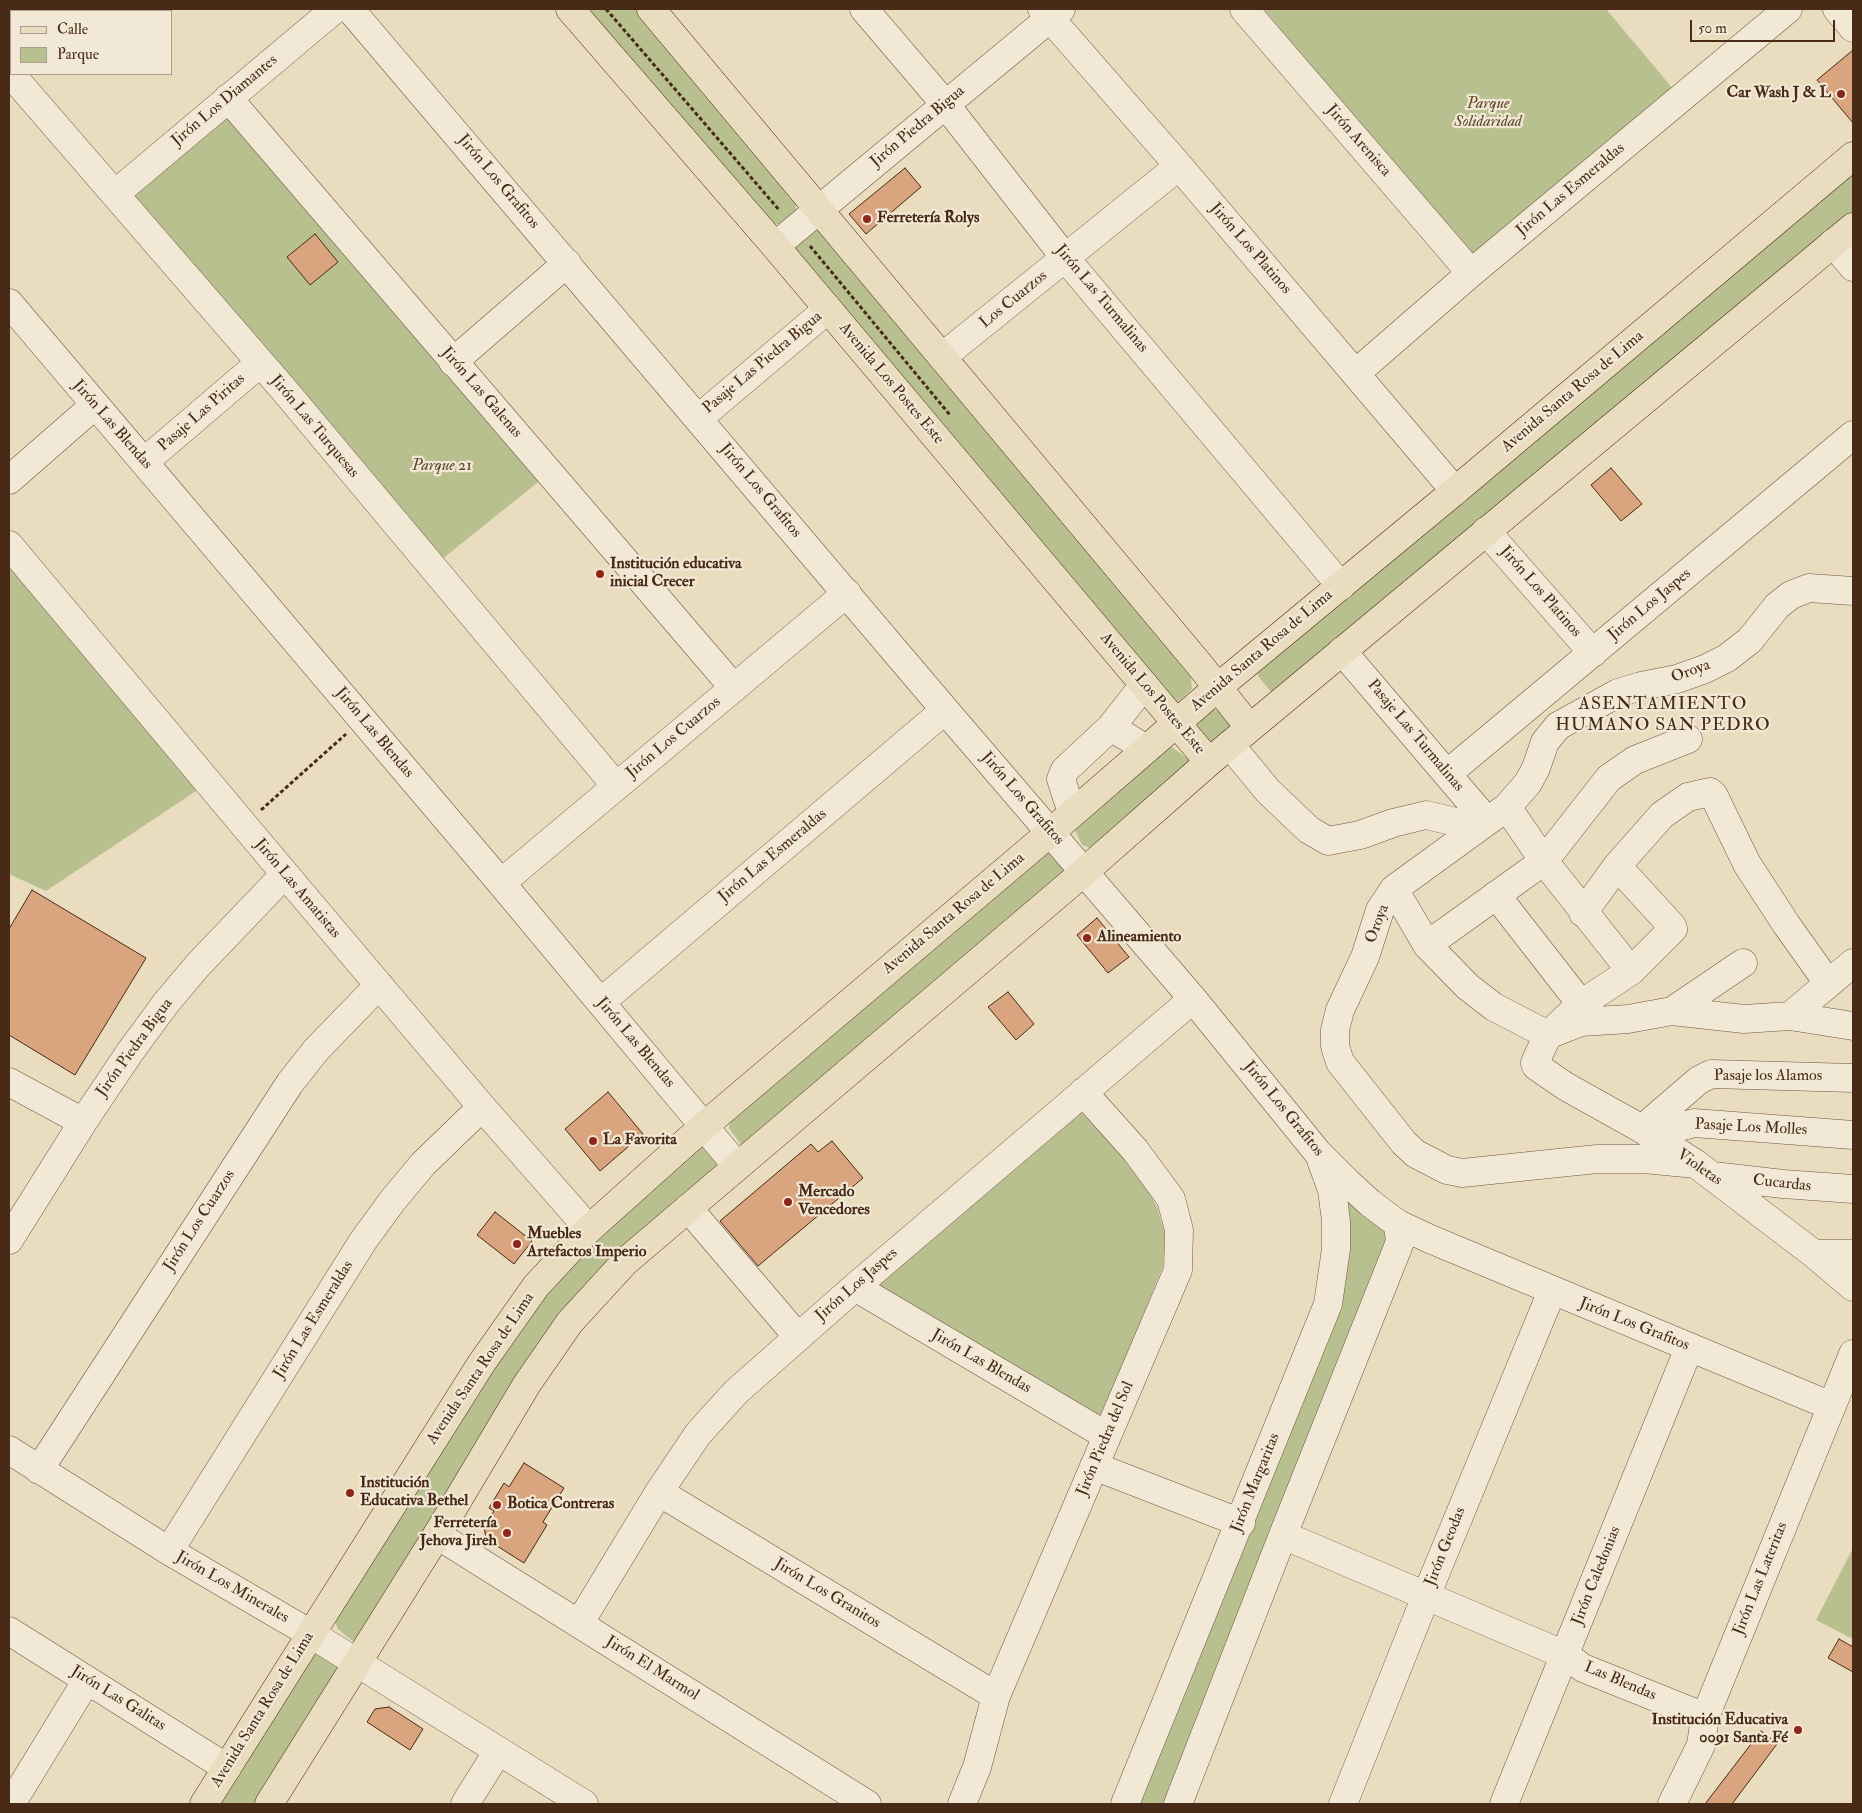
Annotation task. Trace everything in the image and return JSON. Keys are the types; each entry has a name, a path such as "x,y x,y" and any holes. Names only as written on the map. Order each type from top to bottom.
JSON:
{"main road":[{"name":"Avenida Los Postes Este","path":"570,9 775,246 1176,722 1220,754"},
{"path":"651,9 820,209 1250,728"},
{"name":"Avenida Santa Rosa de Lima","path":"204,1804 481,1364 536,1286 589,1229 704,1126 1050,832 1176,722 1456,491 1853,156"},
{"path":"269,1804 437,1535 527,1384 570,1322 625,1262 1084,872 1250,728 1843,235"}],"street":[{"name":"Jirón Los Diamantes","path":"115,194 335,9"},
{"name":"Jirón Los Grafitos","path":"350,9 1193,999 1318,1154 1370,1204 1398,1224 1430,1240 1831,1406"},
{"name":"Jirón Las Turmalinas","path":"864,9 945,104 1066,258 1341,586"},
{"name":"Jirón Arenisca","path":"1244,9 1471,273"},
{"name":"Jirón Las Esmeraldas","path":"1356,373 1471,273 1788,9"},
{"path":"1837,9 1853,28"},
{"name":"Jirón Piedra Bigua","path":"775,246 945,104 1051,12"},
{"name":"Jirón Los Platinos","path":"1051,12 1179,166 1456,491"},
{"name":"Jirón Las Turquesas","path":"20,77 115,194 291,399 616,786"},
{"name":"Jirón Las Galenas","path":"228,98 734,688"},
{"name":"Los Cuarzos","path":"942,357 1179,166"},
{"path":"1843,235 1853,267"},
{"path":"453,362 567,263"},
{"name":"Jirón Las Blendas","path":"9,303 601,1002 737,1166"},
{"name":"Pasaje Las Piedra Bigua","path":"699,418 828,309"},
{"name":"Pasaje Las Piritas","path":"144,462 260,363"},
{"path":"9,480 95,404"},
{"name":"Jirón Los Jaspes","path":"1447,774 1853,435"},
{"name":"Jirón Los Platinos","path":"1486,532 1593,653"},
{"name":"Jirón Las Amatistas","path":"9,545 284,874 482,1107 589,1229"},
{"name":"Oroya","path":"1704,1170 1644,1159 1597,1159 1462,1173 1447,1170 1416,1154 1404,1143 1340,1062 1335,1046 1335,1030 1340,1010 1366,957 1380,910 1394,890 1488,821 1528,783 1536,768 1545,742 1558,726 1618,693 1641,686 1677,679 1705,669 1727,658 1750,640 1777,606 1791,595 1810,588 1853,591"},
{"name":"Jirón Los Cuarzos","path":"500,883 847,593"},
{"name":"Pasaje Las Turmalinas","path":"1342,651 1488,821"},
{"path":"1072,813 1061,779 1065,770 1111,727 1144,685"},
{"name":"Jirón Las Esmeraldas","path":"601,1002 946,710"},
{"path":"1111,727 1146,749"},
{"path":"1427,945 1544,861 1609,778 1635,760 1688,739"},
{"path":"1220,754 1268,791 1309,830 1328,841 1360,835 1426,815 1456,822 1488,821 1544,861 1583,913 1631,971"},
{"path":"1583,913 1617,866 1662,815 1688,797 1710,792 1714,796 1747,864 1786,924 1828,983"},
{"path":"1548,1035 1581,1004 1631,971 1673,929 1617,866"},
{"name":"Jirón Piedra Bigua","path":"9,1240 83,1122 166,1003 204,958 284,874"},
{"path":"1394,890 1427,945 1468,987 1494,1007 1548,1035 1581,1022 1628,1019 1672,1011 1744,1019 1790,1016 1853,1026"},
{"path":"1496,895 1581,1004"},
{"path":"1672,1011 1743,963"},
{"path":"1790,1016 1853,963"},
{"name":"Jirón Los Cuarzos","path":"39,1470 290,1083 316,1050 379,985"},
{"name":"Jirón Los Jaspes","path":"579,1624 659,1492 698,1434 736,1392 855,1287 1193,999"},
{"name":"Violetas","path":"1548,1035 1535,1062 1536,1066 1565,1086 1646,1132 1704,1170 1814,1254 1853,1288"},
{"name":"Pasaje los Alamos","path":"1646,1132 1699,1080 1712,1074 1853,1078"},
{"path":"9,1082 83,1122"},
{"name":"Jirón Piedra del Sol","path":"962,1804 977,1767 996,1696 1178,1270 1179,1230 1171,1199 1135,1150 1083,1092"},
{"name":"Jirón Las Esmeraldas","path":"170,1551 363,1241 393,1200 423,1164 482,1107"},
{"name":"Pasaje Los Molles","path":"1646,1132 1694,1124 1853,1135"},
{"name":"Jirón Margaritas","path":"1125,1804 1241,1523 1328,1304 1336,1249 1336,1221 1332,1190 1318,1154"},
{"name":"Cucardas","path":"1704,1170 1783,1184 1853,1189"},
{"path":"688,1208 798,1337"},
{"path":"1178,1804 1400,1242 1398,1224"},
{"path":"1814,1254 1853,1254"},
{"name":"Jirón Las Blendas","path":"855,1287 1107,1436"},
{"name":"Jirón Geodas","path":"1343,1804 1426,1596 1552,1291"},
{"name":"Jirón Caledonias","path":"1504,1804 1689,1348"},
{"name":"Jirón Las Lateritas","path":"1672,1804 1701,1745 1705,1717 1853,1354"},
{"name":"Jirón Los Minerales","path":"9,1450 170,1551 311,1634 584,1804"},
{"path":"1094,1466 1241,1523"},
{"name":"Jirón Los Granitos","path":"659,1492 996,1696"},
{"name":"Jirón El Marmol","path":"437,1535 868,1804"},
{"name":"Las Blendas","path":"1283,1535 1565,1655 1583,1668 1705,1717"},
{"name":"Jirón Las Galitas","path":"9,1631 227,1768"},
{"path":"11,1804 87,1680"},
{"path":"465,1804 498,1751"}],"path":[{"path":"244,825 362,720"}],"green space":[{"path":"591,9 637,9 796,197 796,211 780,224 767,224 592,19"},
{"name":"Parque Solidaridad","path":"1264,9 1606,9 1674,90 1474,264"},
{"name":"Parque 21","path":"227,109 542,479 436,564 125,197"},
{"path":"1853,168 1853,216 1272,693 1258,676 1256,669"},
{"path":"821,230 1191,677 1192,689 1178,702 1170,702 797,258 794,245 808,231"},
{"path":"9,558 199,789 46,891 9,874"},
{"path":"1212,709 1223,712 1227,716 1231,727 1218,744 1207,743 1197,730 1198,719"},
{"path":"1172,747 1189,760 1188,771 1095,850 1082,845 1075,830 1080,821 1162,750"},
{"path":"1044,847 1055,849 1068,873 742,1146 729,1128 730,1118"},
{"path":"1080,1111 1139,1174 1157,1207 1165,1234 1163,1266 1101,1419 876,1284"},
{"path":"701,1143 723,1161 628,1249 355,1643 338,1629 334,1619 544,1290"},
{"path":"1350,1198 1391,1234 1168,1804 1136,1804 1332,1310 1340,1208"},
{"path":"1853,1548 1853,1639 1816,1620"},
{"path":"315,1649 345,1665 258,1804 219,1804"}],"building":[{"name":"Car Wash J & L","path":"1853,50 1853,123 1817,80"},
{"path":"905,168 921,187 866,234 849,214"},
{"path":"315,234 338,262 310,285 287,257"},
{"path":"1611,468 1642,504 1621,521 1591,485"},
{"path":"32,890 146,958 75,1075 9,1035 9,929"},
{"path":"1097,918 1129,957 1108,973 1077,935"},
{"path":"1008,992 1034,1024 1016,1040 988,1007"},
{"path":"608,1092 643,1134 600,1171 565,1129"},
{"name":"Mercado Vencedores","path":"832,1141 863,1178 758,1266 720,1221 811,1144 818,1152"},
{"path":"495,1212 532,1241 514,1264 477,1235"},
{"path":"524,1463 564,1488 543,1522 547,1525 524,1563 486,1539 484,1526 494,1511 489,1508 504,1483 509,1487"},
{"path":"1839,1639 1853,1647 1853,1672 1828,1658"},
{"path":"389,1707 423,1729 410,1750 367,1722 375,1709"},
{"path":"1761,1731 1777,1744 1732,1804 1705,1804"}],"place":[{"name":"Car Wash J & L","path":"1841,94"},
{"name":"Ferretería Rolys","path":"867,219"},
{"name":"Institución educativa inicial Crecer","path":"600,574"},
{"name":"Alineamiento","path":"1087,938"},
{"name":"La Favorita","path":"593,1141"},
{"name":"Mercado Vencedores","path":"788,1202"},
{"name":"Muebles Artefactos Imperio","path":"517,1244"},
{"name":"Institución Educativa Bethel","path":"350,1493"},
{"name":"Botica Contreras","path":"497,1505"},
{"name":"Ferretería Jehova Jireh","path":"507,1533"},
{"name":"Institución Educativa 0091 Santa Fé","path":"1798,1730"}],"district":[{"name":"ASENTAMIENTO HUMANO SAN PEDRO","path":"1663,715"}]}
